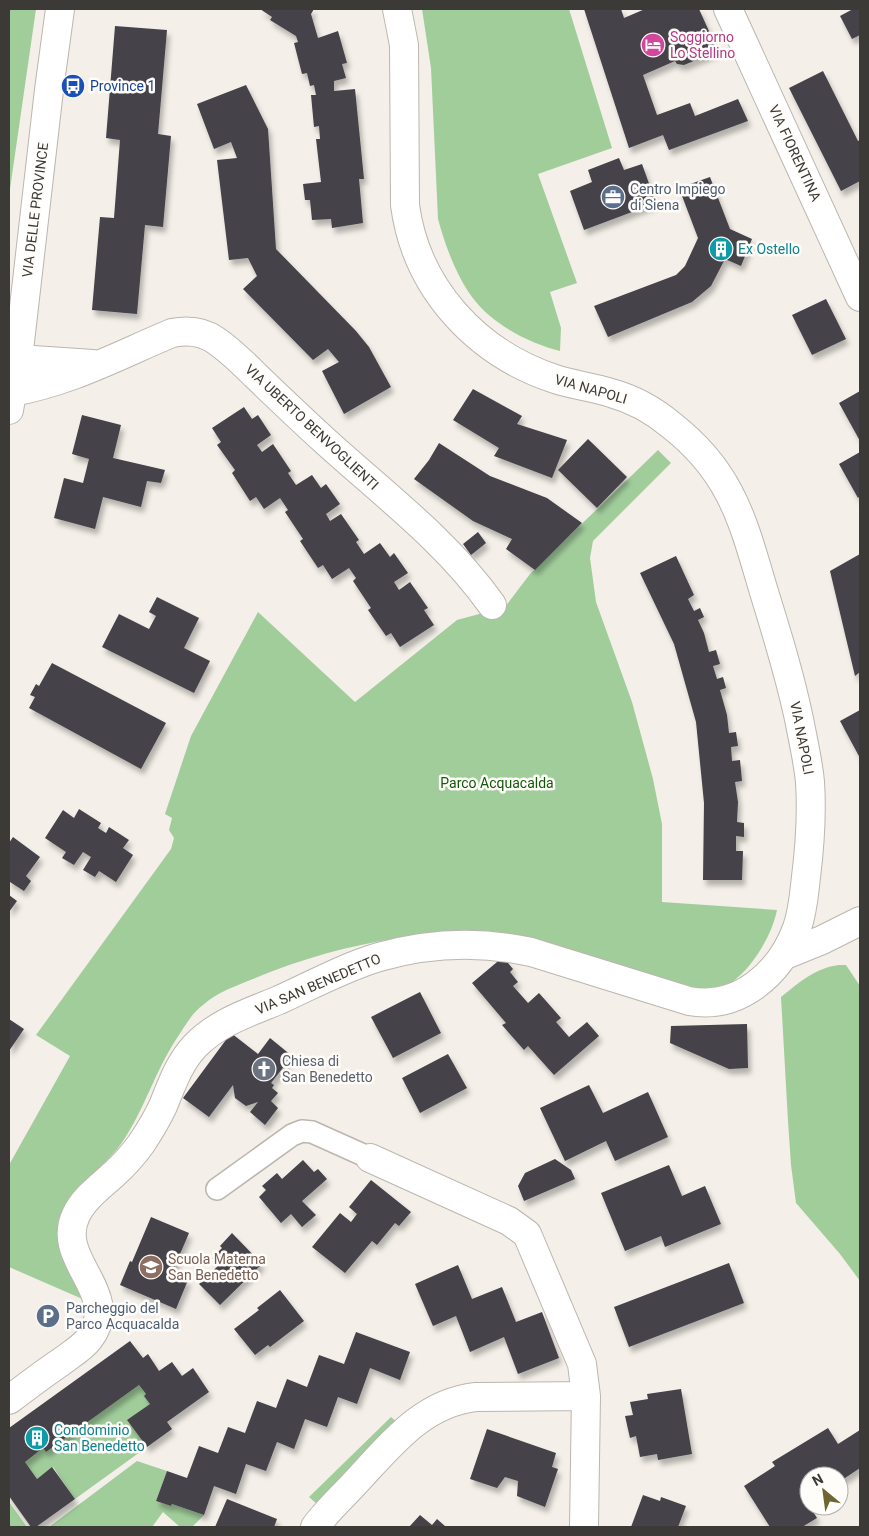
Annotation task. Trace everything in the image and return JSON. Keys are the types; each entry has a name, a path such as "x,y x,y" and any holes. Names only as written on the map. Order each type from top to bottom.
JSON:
{"street":[{"name":"VIA DELLE PROVINCE","path":"11,401 18,359 48,90 60,9"},
{"name":"VIA NAPOLI","path":"396,9 404,45 405,205 407,221 415,249 435,288 452,312 468,328 486,344 509,359 553,379 613,393 630,399 663,418 688,440 712,466 729,492 739,515 770,609 789,679 810,780 811,816 804,901 797,928 785,955"},
{"name":"VIA FIORENTINA","path":"728,9 860,297"},
{"name":"VIA UBERTO BENVOGLIENTI","path":"11,401 33,388 68,378 172,333 180,331 201,333 215,339 232,353 433,537 467,572 492,605"},
{"name":"VIA UBERTO BENVOGLIENTI","path":"18,359 100,364"},
{"name":"VIA SAN BENEDETTO","path":"9,1400 83,1345 94,1332 100,1315 100,1307 74,1249 72,1233 76,1216 87,1200 120,1168 141,1144 157,1118 173,1080 188,1055 200,1041 219,1027 366,962 416,949 469,945 513,948 555,959 678,999 701,1004 722,1002 744,992 769,973 785,955 822,940 860,921"},
{"path":"217,1189 292,1135 302,1131 312,1132 509,1221 527,1234 580,1356 586,1396 584,1527"},
{"path":"315,1527 397,1438 414,1423 440,1406 464,1398 476,1397 586,1396"}],"green space":[{"path":"9,9 36,9 9,196"},
{"path":"422,9 569,9 612,148 538,174 577,283 550,292 561,328 560,351 523,338 490,316 472,297 452,260 438,219 431,68"},
{"name":"Parco Acquacalda","path":"658,450 671,463 593,541 590,558 596,602 632,702 653,779 662,824 662,902 777,910 771,930 761,950 747,968 730,984 711,992 398,938 343,949 306,959 233,987 208,1000 192,1016 169,1051 121,1144 74,1195 66,1207 61,1219 59,1232 87,1301 9,1267 9,1165 70,1056 36,1035 171,849 174,838 169,830 172,818 165,814 191,736 258,612 355,702 457,620 505,607 530,574"},
{"path":"839,965 846,965 860,986 860,1281 840,1254 796,1203 788,1121 781,997 815,972"},
{"path":"139,1385 146,1394 150,1404 128,1421 147,1447 75,1499 53,1467 37,1479 25,1462 43,1448 46,1452"},
{"path":"391,1417 398,1423 317,1504 309,1497"},
{"path":"137,1461 167,1471 156,1501 171,1506 172,1504 204,1515 192,1527 180,1527 163,1512 152,1527 49,1527"},
{"path":"9,1502 27,1527 9,1527"}],"building":[{"path":"260,9 314,9 311,14 318,38 338,31 347,63 342,64 346,78 334,81 334,91 355,89 364,179 359,179 363,223 332,228 331,219 312,220 310,200 305,200 303,184 321,182 316,139 320,139 319,126 314,127 311,95 316,95 314,85 310,86 307,73 302,74 294,43 298,42 296,36 270,20 272,17"},
{"path":"584,9 621,9 624,18 645,9 699,9 718,51 684,65 677,64 675,61 643,75 657,115 690,103 695,116 738,99 748,121 669,150 663,135 629,148"},
{"path":"853,9 860,9 860,35 852,39 840,16"},
{"path":"115,26 167,30 158,134 171,136 163,227 145,225 137,314 92,310 100,217 114,218 120,140 106,138"},
{"path":"823,71 858,141 860,140 860,181 841,191 789,88"},
{"path":"246,85 268,129 276,249 356,331 369,347 391,387 344,414 322,371 339,362 328,349 313,360 243,289 257,276 248,258 229,260 217,160 237,158 231,142 214,149 197,104"},
{"name":"Centro Impiego di Siena","path":"619,158 624,170 642,164 656,203 584,230 570,191 592,182 588,170"},
{"name":"Ex Ostello","path":"710,177 730,229 752,239 741,266 725,259 711,286 692,302 608,337 594,306 676,275 685,266 698,238 679,188"},
{"path":"826,299 846,339 812,355 792,315"},
{"path":"473,389 522,416 517,424 567,440 552,478 494,456 499,448 453,420"},
{"path":"860,391 860,441 839,403"},
{"path":"244,407 252,419 258,415 271,435 257,445 262,452 273,444 291,471 288,473 296,485 312,475 321,488 326,484 340,504 326,514 330,521 341,514 359,540 356,542 364,554 380,543 390,557 394,553 408,573 394,582 399,590 410,582 428,608 424,610 434,625 400,647 391,633 386,636 368,610 371,608 353,581 356,578 349,568 332,579 323,565 318,568 300,541 303,539 285,512 288,510 280,498 264,509 256,497 250,501 232,473 235,470 217,445 221,442 212,428"},
{"path":"82,415 121,425 113,458 165,470 161,483 147,481 141,507 103,497 95,529 54,518 64,478 83,483 89,459 72,454"},
{"path":"588,439 627,477 597,508 558,470"},
{"path":"439,443 490,476 547,498 582,523 535,570 506,549 512,539 473,521 414,479"},
{"path":"860,452 860,496 858,498 839,464"},
{"path":"478,532 486,543 471,555 463,544"},
{"path":"860,554 860,672 855,676 830,571"},
{"path":"676,556 694,595 688,599 694,611 700,608 704,617 698,620 709,652 716,650 720,664 713,666 717,679 723,677 726,688 720,690 727,715 729,733 736,732 738,746 731,747 732,761 740,760 742,781 735,782 738,802 737,822 744,823 744,837 736,836 736,851 743,851 742,880 703,880 704,803 696,722 674,644 640,573"},
{"path":"157,597 199,618 184,648 210,661 194,693 102,647 119,614 149,629 156,616 149,612"},
{"path":"52,663 166,723 141,769 29,708 35,697 30,695 36,684 39,686"},
{"path":"860,710 860,758 840,721"},
{"path":"79,809 101,823 98,828 106,833 109,827 129,840 123,848 133,855 116,882 99,871 95,877 83,870 91,857 83,852 74,865 62,858 66,852 45,838 63,810 74,818"},
{"path":"13,837 40,857 26,876 31,881 24,891 9,883 9,843"},
{"path":"9,895 17,901 9,912"},
{"path":"503,957 513,969 510,972 518,982 513,986 528,1003 539,993 561,1018 556,1022 569,1037 587,1022 599,1036 554,1075 528,1046 524,1050 502,1025 506,1023 472,983"},
{"path":"420,992 441,1033 393,1058 371,1017"},
{"path":"9,1019 24,1029 9,1051"},
{"path":"747,1024 748,1068 729,1069 670,1043 671,1026"},
{"path":"231,1033 258,1054 270,1038 292,1056 271,1083 274,1085 272,1088 278,1093 271,1101 278,1108 265,1125 250,1112 258,1102 246,1106 235,1098 233,1085 209,1117 183,1098"},
{"path":"448,1054 467,1088 420,1113 402,1078"},
{"path":"589,1085 603,1113 648,1092 668,1137 615,1161 606,1141 565,1161 540,1108"},
{"path":"555,1159 571,1170 575,1179 524,1201 518,1186 525,1173"},
{"path":"303,1160 314,1172 318,1169 327,1179 302,1201 316,1215 302,1227 291,1214 281,1223 259,1197 266,1190 262,1186 277,1173 282,1179"},
{"path":"669,1165 682,1196 705,1186 721,1224 665,1247 661,1236 625,1251 601,1193"},
{"path":"371,1180 411,1212 399,1226 395,1223 377,1245 372,1241 345,1273 312,1247 340,1213 351,1222 357,1214 349,1207"},
{"name":"Scuola Materna San Benedetto","path":"151,1217 189,1233 172,1273 188,1280 176,1309 120,1285"},
{"path":"232,1233 262,1264 220,1305 199,1284 219,1265 212,1258 222,1248 220,1246"},
{"path":"729,1263 744,1303 629,1347 614,1307"},
{"path":"458,1265 472,1299 502,1287 516,1322 542,1312 559,1358 518,1374 504,1337 470,1352 456,1316 433,1326 415,1284"},
{"path":"280,1290 304,1321 270,1347 268,1345 255,1355 234,1329 259,1310 257,1308"},
{"path":"356,1332 410,1352 400,1380 370,1368 357,1404 338,1397 327,1427 305,1419 294,1449 277,1442 266,1471 246,1464 236,1494 214,1486 204,1515 172,1504 171,1506 156,1501 167,1471 187,1478 199,1446 218,1453 228,1427 245,1433 257,1401 276,1408 287,1379 307,1387 319,1355 344,1364"},
{"name":"Condominio San Benedetto","path":"130,1341 143,1358 148,1354 159,1371 172,1362 182,1376 193,1368 209,1392 167,1422 172,1429 147,1447 127,1420 150,1404 144,1396 146,1394 139,1385 46,1452 43,1448 25,1462 37,1479 52,1467 75,1499 36,1527 31,1527 9,1496 9,1428"},
{"path":"681,1389 692,1454 658,1460 657,1454 640,1457 636,1436 630,1438 625,1416 633,1415 630,1402 648,1399 647,1394"},
{"path":"828,1428 838,1444 860,1430 860,1468 849,1475 849,1466 799,1466 799,1516 816,1516 817,1518 802,1527 770,1527 744,1486 775,1466 772,1462"},
{"path":"487,1429 556,1453 552,1467 558,1469 545,1507 517,1496 518,1481 505,1477 497,1488 470,1479"},
{"path":"643,1495 660,1501 661,1497 686,1506 678,1527 631,1527"},
{"path":"227,1499 277,1519 274,1527 215,1527"},
{"path":"420,1515 432,1525 437,1519 446,1527 409,1527"}],"place":[{"name":"Soggiorno Lo Stellino","path":"653,45"},
{"name":"Province 1","path":"73,86"},
{"name":"Centro Impiego di Siena","path":"613,197"},
{"name":"Ex Ostello","path":"721,249"},
{"name":"Chiesa di San Benedetto","path":"264,1069"},
{"name":"Scuola Materna San Benedetto","path":"151,1267"},
{"name":"Parcheggio del Parco Acquacalda","path":"48,1316"},
{"name":"Condominio San Benedetto","path":"37,1438"}]}
